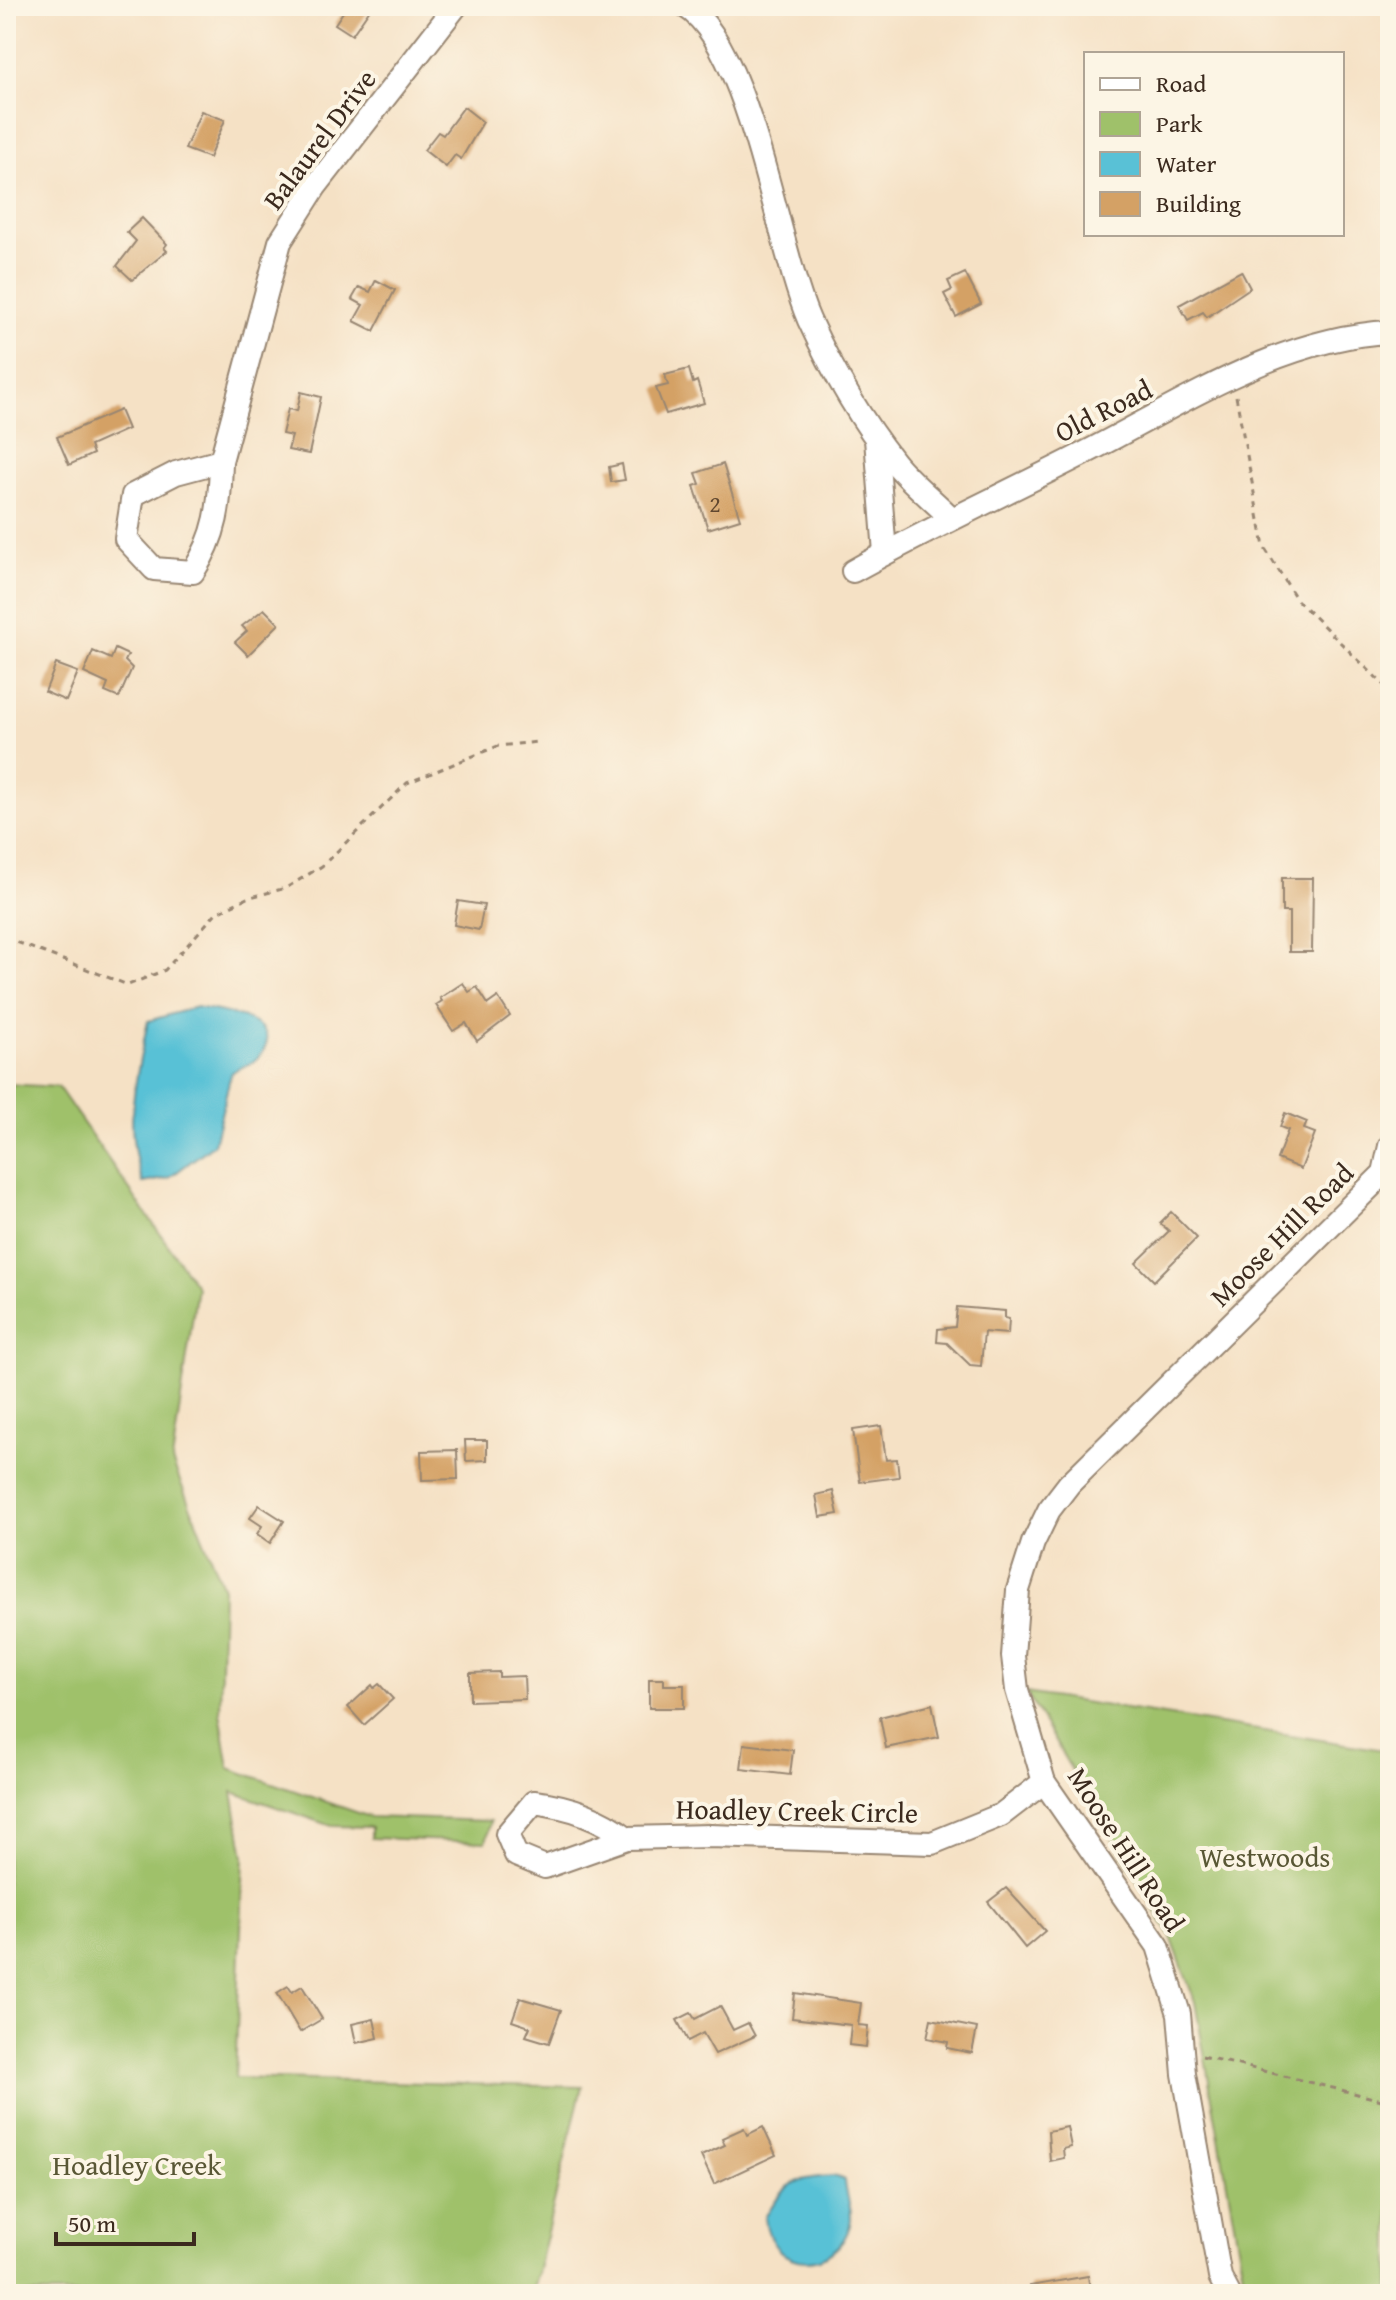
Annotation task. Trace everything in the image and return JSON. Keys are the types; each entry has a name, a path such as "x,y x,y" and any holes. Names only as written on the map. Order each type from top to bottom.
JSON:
{"street":[{"name":"Balaurel Drive","path":"221,461 176,473 133,495 126,539 154,569 193,572 212,542 220,494 221,461 280,242 315,187 456,6"},
{"path":"685,6 696,13 730,62 808,317 851,403 895,464 950,517"},
{"name":"Old Road","path":"853,571 950,517 1012,491 1221,383 1306,346 1362,333 1390,332"},
{"path":"876,437 885,553"},
{"name":"Moose Hill Road","path":"1229,2294 1220,2277 1182,2052 1179,2014 1158,1946 1044,1782 1017,1690 1013,1656 1018,1590 1033,1543 1049,1510 1092,1458 1228,1330 1384,1173 1390,1146"},
{"name":"Hoadley Creek Circle","path":"627,1838 609,1824 553,1804 534,1802 507,1834 516,1855 545,1867 627,1838 710,1836 932,1843 1001,1815 1044,1782"}],"path":[{"path":"1221,383 1239,398 1264,547 1297,600 1338,644 1390,691"},
{"path":"6,938 128,985 165,970 216,913 247,898 286,888 322,866 407,783 498,746 538,742"},
{"path":"1182,2052 1390,2102"}],"green space":[{"name":"Hoadley Creek","path":"6,1084 58,1087 197,1287 172,1461 223,1588 220,1712 229,1768 370,1817 491,1821 486,1842 371,1838 371,1827 332,1826 233,1792 244,1856 235,2078 582,2087 532,2294 6,2294"},
{"name":"Westwoods","path":"1026,1693 1390,1751 1390,2294 1253,2294 1243,2274 1195,2002 1171,1937"}],"water":[{"path":"196,1007 248,1019 266,1034 266,1045 258,1058 231,1073 214,1144 169,1178 143,1183 132,1122 148,1021"},
{"path":"833,2176 845,2180 850,2208 850,2225 843,2240 833,2252 820,2259 806,2261 792,2258 780,2250 770,2237 765,2218 778,2197 792,2185 799,2181"}],"building":[{"path":"347,6 372,6 352,35 335,24"},
{"path":"464,107 483,122 461,159 455,155 446,167 424,150 438,132 443,135"},
{"path":"201,111 225,120 209,158 185,149"},
{"path":"142,218 167,244 164,248 167,251 132,280 117,266 136,241 127,232"},
{"path":"1241,271 1250,288 1207,317 1203,312 1188,320 1179,305"},
{"path":"965,273 981,304 956,317 944,294 952,290 948,281"},
{"path":"376,280 395,290 374,331 354,321 363,305 352,299 359,287 370,292"},
{"path":"689,369 693,383 697,381 704,403 666,414 656,388 668,385 665,375"},
{"path":"301,392 321,397 309,454 288,450 292,436 282,434 288,409 297,411"},
{"path":"120,410 128,429 90,446 93,454 69,465 57,437"},
{"path":"622,464 625,480 611,482 609,467"},
{"path":"723,464 740,519 708,529 694,486 700,484 696,473"},
{"path":"264,609 279,624 248,655 235,642 247,631 242,626"},
{"path":"115,649 128,655 125,661 132,668 119,698 105,692 108,684 84,673 93,651 111,659"},
{"path":"56,664 78,672 66,701 45,692"},
{"path":"1282,878 1313,878 1312,952 1289,952 1289,912 1282,912"},
{"path":"458,901 484,905 479,930 454,925"},
{"path":"463,983 469,992 477,987 488,1004 498,997 510,1016 477,1041 466,1023 453,1031 436,1005 442,1001 440,998"},
{"path":"1285,1113 1307,1122 1304,1129 1315,1133 1301,1169 1277,1159 1288,1130 1280,1127"},
{"path":"1171,1212 1197,1238 1154,1281 1136,1263 1169,1231 1160,1223"},
{"path":"957,1307 1005,1311 1005,1318 1009,1319 1008,1334 984,1332 981,1366 970,1365 947,1343 937,1342 938,1329 955,1327"},
{"path":"881,1426 886,1460 897,1459 899,1477 860,1482 853,1430"},
{"path":"465,1440 487,1440 487,1460 466,1461"},
{"path":"457,1450 458,1479 422,1480 421,1451"},
{"path":"833,1491 838,1514 820,1517 816,1495"},
{"path":"259,1505 284,1521 270,1543 257,1534 262,1526 250,1518"},
{"path":"499,1672 499,1677 524,1676 525,1699 470,1701 470,1673"},
{"path":"649,1679 664,1679 664,1685 684,1685 684,1708 649,1708"},
{"path":"379,1684 393,1699 364,1725 348,1707 372,1685 374,1688"},
{"path":"932,1704 939,1737 886,1748 880,1717"},
{"path":"744,1744 793,1750 790,1775 741,1769"},
{"path":"1006,1888 1045,1931 1025,1948 988,1902"},
{"path":"288,1986 292,1992 302,1986 322,2019 300,2032 277,1993"},
{"path":"795,1993 861,2003 858,2025 868,2026 866,2047 849,2045 851,2025 792,2018"},
{"path":"520,1998 561,2010 549,2043 526,2036 530,2027 512,2021"},
{"path":"720,2006 733,2030 748,2023 755,2036 715,2054 703,2033 688,2041 677,2020 691,2013 695,2019"},
{"path":"374,2019 378,2038 356,2043 352,2024"},
{"path":"931,2019 977,2028 972,2053 947,2048 948,2042 927,2038"},
{"path":"763,2127 776,2155 714,2184 701,2156 725,2145 722,2138 744,2128 747,2135"},
{"path":"1067,2127 1071,2147 1063,2149 1064,2158 1050,2161 1048,2131"},
{"path":"1088,2276 1090,2290 1082,2294 1031,2294 1030,2286"}]}
